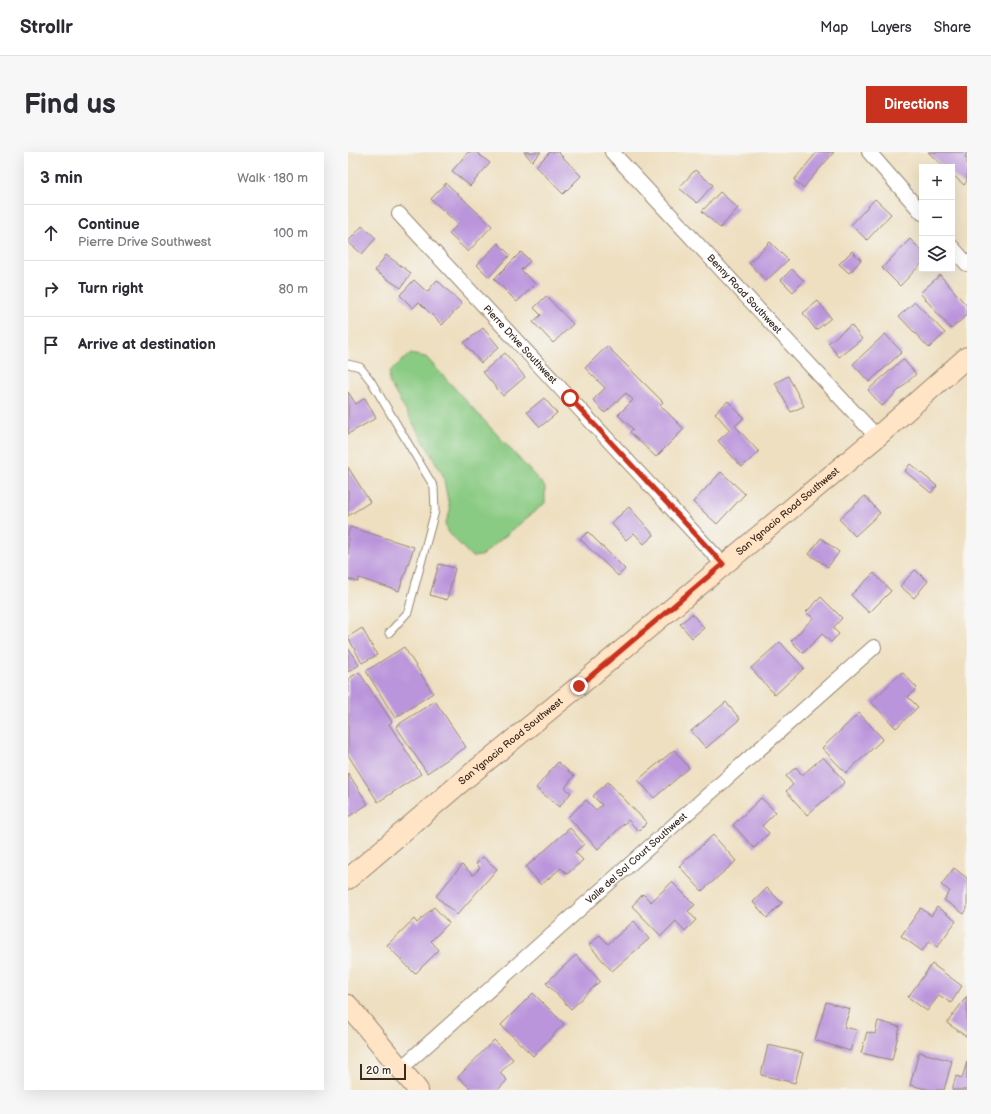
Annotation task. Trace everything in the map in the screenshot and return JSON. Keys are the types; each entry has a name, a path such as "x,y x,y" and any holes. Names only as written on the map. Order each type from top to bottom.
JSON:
{"street":[{"name":"Benny Road Southwest","path":"612,152 877,437"},
{"path":"869,152 919,210"},
{"name":"Pierre Drive Southwest","path":"398,214 723,564"},
{"path":"955,250 967,264"},
{"name":"San Ygnacio Road Southwest","path":"348,880 466,778 579,686 723,564 877,437 967,357"},
{"name":"Valle del Sol Court Southwest","path":"399,1070 874,647"},
{"path":"348,1005 399,1070 418,1090"}],"lane":[{"path":"348,364 360,367 371,381 434,487 435,511 408,612 389,633"}],"green space":[{"path":"410,354 426,357 545,487 545,503 481,556 472,557 449,533 445,525 450,511 443,475 389,382 390,371"}],"building":[{"path":"468,152 476,152 490,163 470,186 452,171"},
{"path":"524,152 541,152 532,161"},
{"path":"550,152 558,152 581,176 563,194 536,166"},
{"path":"817,152 834,152 803,188 794,180"},
{"path":"928,152 967,152 965,157 967,158 967,181 964,185 955,177 955,164 941,164"},
{"path":"695,170 713,185 697,203 679,188"},
{"path":"446,183 492,226 468,252 449,234 458,224 431,199"},
{"path":"720,192 738,208 720,228 702,211"},
{"path":"875,199 891,214 867,240 851,225"},
{"path":"362,226 376,238 362,254 348,242"},
{"path":"910,239 919,248 919,266 900,286 882,268"},
{"path":"770,242 788,260 766,281 749,263"},
{"path":"498,243 510,255 489,277 477,265"},
{"path":"852,251 861,260 849,273 839,264"},
{"path":"521,252 530,261 521,270 535,284 517,302 494,279"},
{"path":"386,255 411,273 401,288 375,271"},
{"path":"792,269 804,281 793,292 781,280"},
{"path":"940,275 967,306 967,315 951,329 920,293"},
{"path":"414,280 427,292 437,280 462,304 442,325 419,302 413,308 400,295"},
{"path":"546,296 573,324 553,343 533,322 541,315 534,308"},
{"path":"818,301 831,318 816,330 803,313"},
{"path":"915,302 945,333 929,348 899,316"},
{"path":"851,325 862,339 839,357 828,343"},
{"path":"483,328 499,347 481,363 464,343"},
{"path":"885,334 902,352 869,382 853,364"},
{"path":"607,346 663,402 660,405 684,429 656,457 630,432 633,429 618,415 633,400 626,393 605,413 593,400 605,388 585,368"},
{"path":"505,353 525,377 503,396 483,372"},
{"path":"903,359 916,374 882,406 868,390"},
{"path":"788,376 804,406 791,412 775,383"},
{"path":"348,392 356,404 365,398 376,418 348,434"},
{"path":"544,398 557,413 540,427 527,412"},
{"path":"728,401 744,418 735,426 759,452 742,467 718,441 730,430 715,413"},
{"path":"910,464 937,486 931,493 905,471"},
{"path":"348,467 370,502 348,516"},
{"path":"721,472 745,494 717,524 693,502"},
{"path":"865,496 880,513 855,536 839,519"},
{"path":"629,507 654,535 644,544 634,533 626,540 611,523"},
{"path":"350,527 414,547 399,591 359,578 358,582 348,579 348,534"},
{"path":"588,532 625,569 618,576 580,539"},
{"path":"821,538 839,552 828,567 809,554"},
{"path":"439,564 455,568 447,600 430,595"},
{"path":"915,570 928,581 914,598 900,586"},
{"path":"874,573 891,591 869,613 851,595"},
{"path":"821,597 842,618 833,628 839,634 831,642 822,634 803,653 791,641 813,618 806,612"},
{"path":"692,614 704,628 692,638 680,624"},
{"path":"362,628 377,655 362,663 348,637"},
{"path":"780,642 804,668 775,695 751,668"},
{"path":"404,647 433,693 395,718 366,671"},
{"path":"348,648 359,665 348,672"},
{"path":"359,672 392,722 389,724 421,774 378,802 348,755 348,679"},
{"path":"902,672 917,688 908,697 918,707 896,728 871,702"},
{"path":"435,701 466,747 427,773 396,726"},
{"path":"726,702 740,719 706,748 691,731"},
{"path":"859,713 883,739 846,773 822,748"},
{"path":"674,750 689,768 654,798 638,780"},
{"path":"823,757 845,782 807,815 786,791 793,785 786,776 796,767 802,775"},
{"path":"558,762 574,776 565,788 571,793 559,807 536,788"},
{"path":"348,773 368,804 348,817"},
{"path":"608,782 647,823 639,831 628,820 598,849 568,817 586,800 596,810 602,805 593,796"},
{"path":"761,798 776,812 762,826 769,833 754,848 733,825"},
{"path":"570,828 584,844 575,852 583,860 567,874 561,868 541,885 526,867"},
{"path":"713,835 736,861 702,891 679,866"},
{"path":"483,857 497,869 457,915 436,896 462,865 473,875 480,868 476,864"},
{"path":"954,868 967,878 967,909 964,914 944,900 950,891 941,885"},
{"path":"672,882 695,905 688,911 696,920 685,931 676,921 661,936 632,906 643,894 651,902"},
{"path":"767,888 782,903 767,918 753,902"},
{"path":"434,907 449,923 431,941 439,950 415,974 387,945 414,919 417,923"},
{"path":"937,907 956,921 937,947 929,941 922,951 901,936 921,908 931,916"},
{"path":"634,921 649,939 612,971 589,945 600,935 608,944"},
{"path":"576,955 600,981 571,1009 546,983"},
{"path":"932,964 962,986 951,1003 939,995 927,1011 908,997"},
{"path":"533,993 564,1024 533,1056 501,1025"},
{"path":"967,996 967,1037 947,1023"},
{"path":"826,1002 850,1009 844,1027 857,1030 850,1051 815,1040"},
{"path":"878,1021 900,1027 892,1060 861,1053 867,1032 875,1034"},
{"path":"494,1040 513,1059 500,1073 507,1080 498,1090 472,1090 458,1077"},
{"path":"768,1045 803,1053 795,1083 761,1075"},
{"path":"919,1052 952,1061 944,1090 930,1090 910,1085"},
{"path":"967,1062 967,1090 952,1090 956,1076 962,1078"}],"route":[{"path":"570,398 723,564 579,686"}]}
